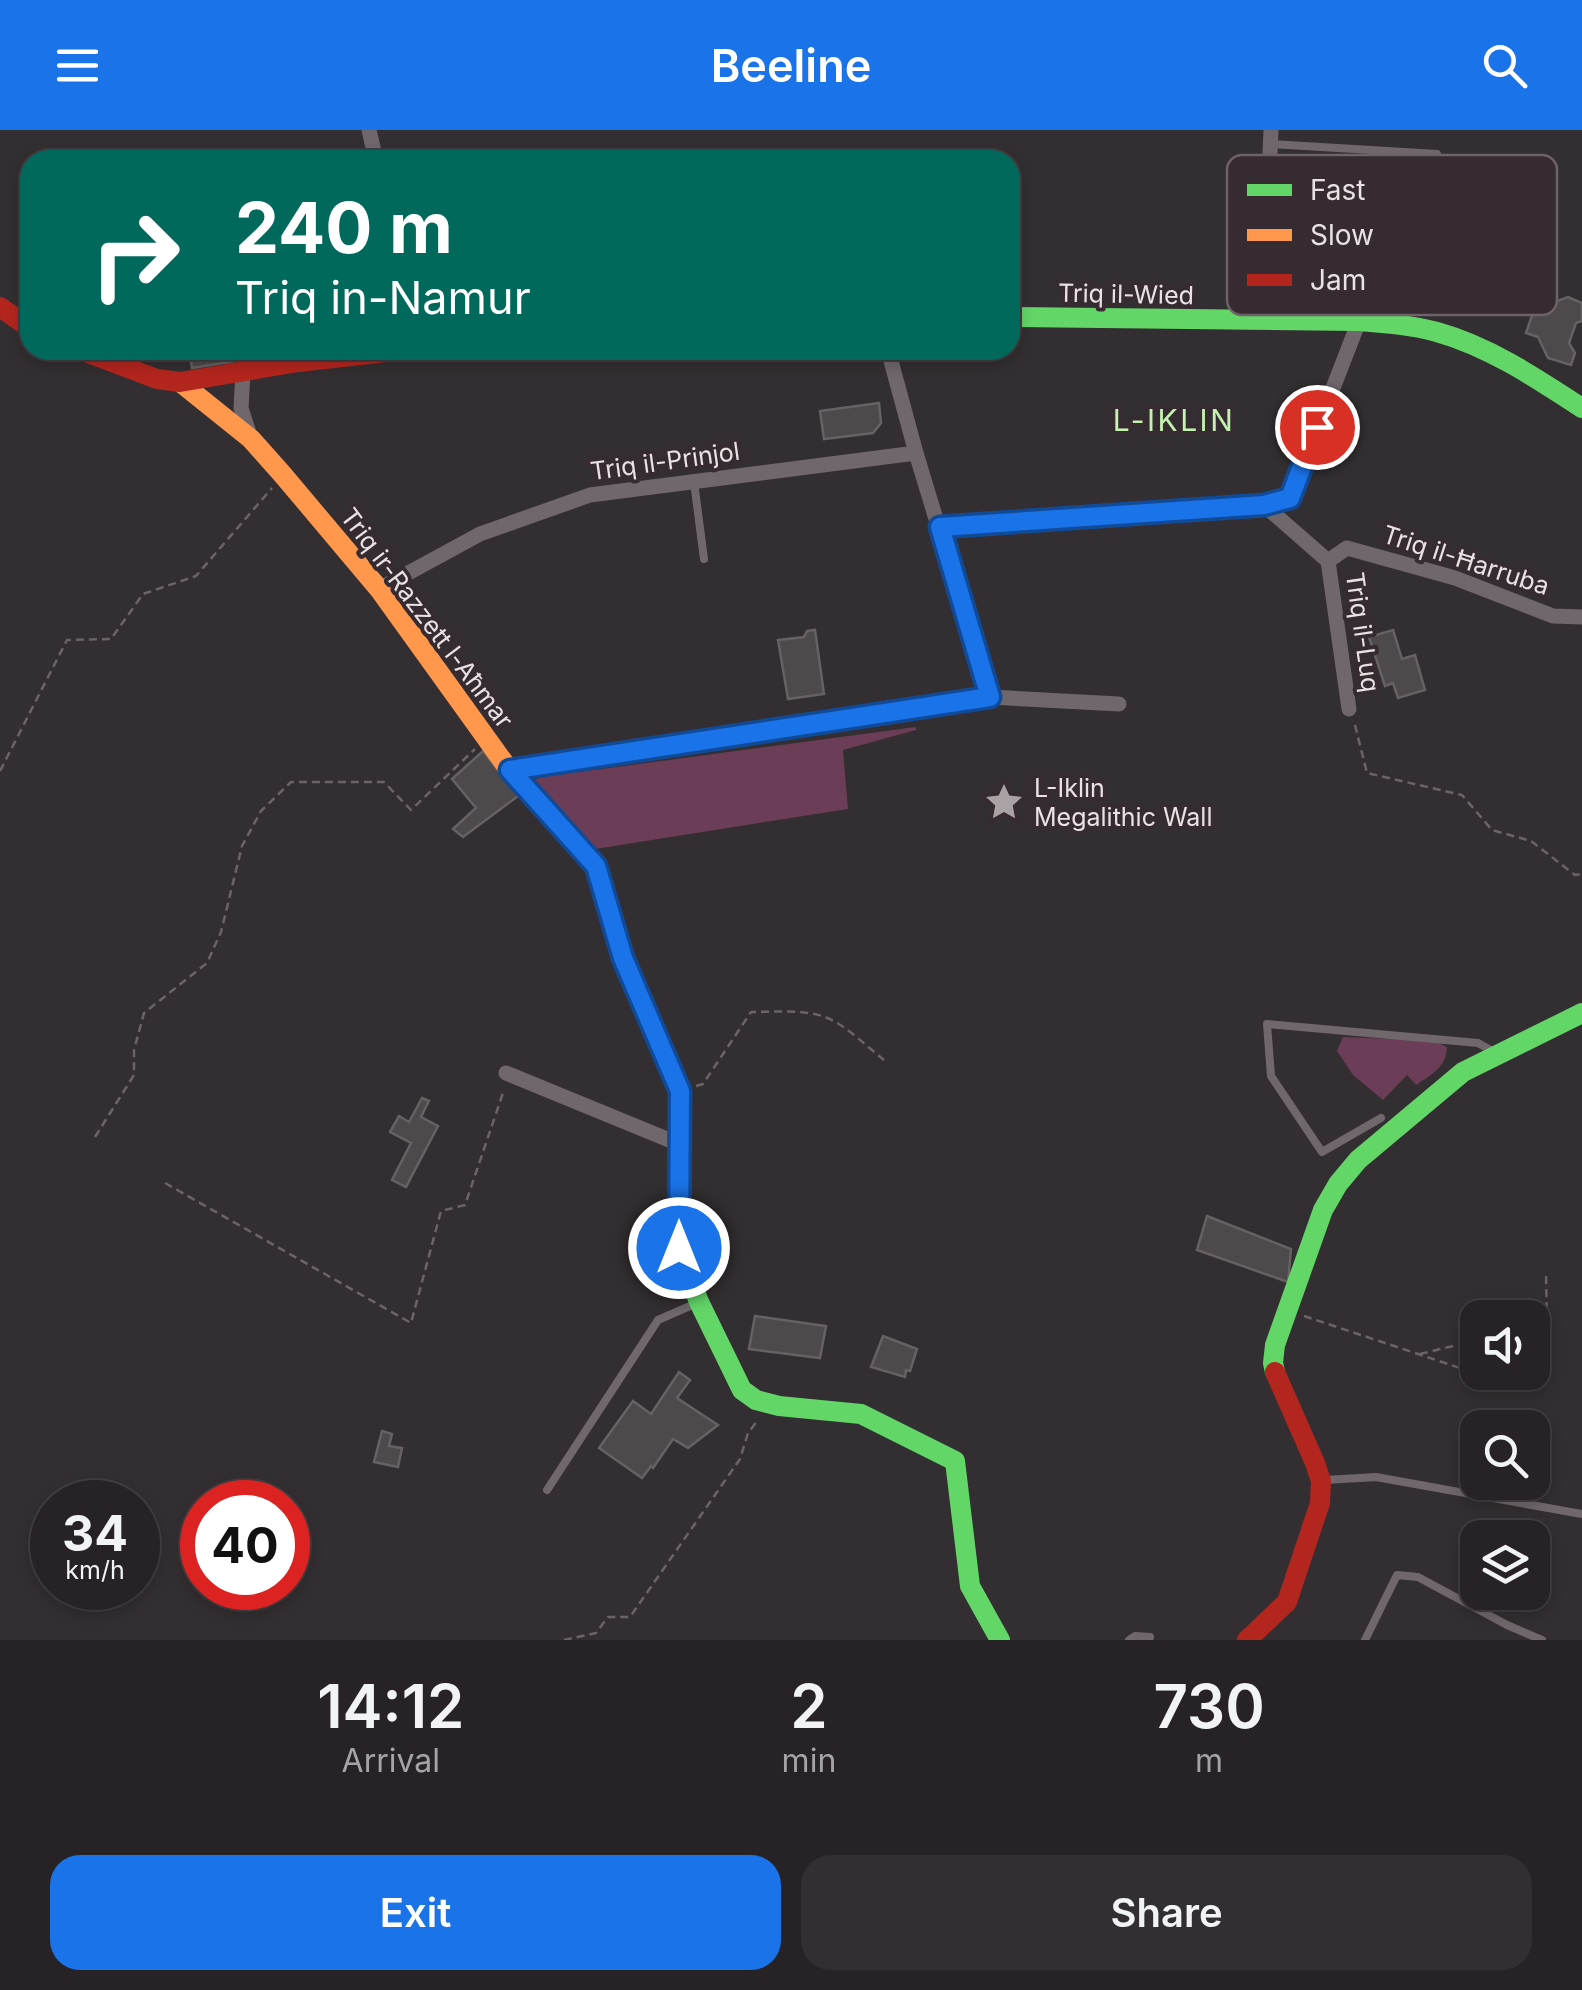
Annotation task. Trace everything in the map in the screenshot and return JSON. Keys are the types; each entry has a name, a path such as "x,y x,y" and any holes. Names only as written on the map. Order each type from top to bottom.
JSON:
{"street":[{"path":"0,307 20,322"},
{"path":"1263,315 1263,320"},
{"name":"Triq il-Wied","path":"1020,317 1359,320 1412,326 1507,360 1582,407"},
{"path":"940,527 1264,505 1290,498 1359,320"},
{"path":"108,360 180,382 316,360"},
{"path":"891,360 990,697"},
{"name":"Triq ir-Razzett l-Aħmar","path":"243,372 241,408 251,439"},
{"name":"Triq ir-Razzett l-Aħmar","path":"180,382 251,439 379,589 510,770 596,866 623,958 680,1091 679,1248 699,1302 742,1390 756,1400 772,1404"},
{"name":"Triq il-Prinjol","path":"379,589 480,534 590,495 916,453"},
{"path":"1264,505 1328,561"},
{"name":"Triq il-Ħarruba","path":"1328,561 1347,548 1456,578 1553,616 1582,617"},
{"name":"Triq il-Luq","path":"1328,561 1349,709"},
{"path":"510,770 990,697 1118,704"},
{"path":"1247,1640 1286,1602 1320,1504 1321,1481 1316,1463 1276,1378 1273,1363 1323,1210 1358,1160 1463,1072 1582,1013"},
{"path":"506,1074 679,1144"},
{"path":"772,1404 861,1414 955,1461 970,1586 1000,1640"}],"lane":[{"path":"1270,137 1437,155"},
{"path":"694,482 704,559"},
{"path":"1381,1118 1322,1152 1271,1076 1266,1024 1478,1042 1500,1054"},
{"path":"547,1490 658,1320 699,1302"},
{"path":"1321,1481 1376,1477 1582,1514"},
{"path":"1365,1640 1397,1575 1418,1577 1542,1640"},
{"path":"1129,1640 1135,1636 1150,1637"}],"path":[{"path":"0,772 66,640 112,639 142,594 196,576 282,476"},
{"path":"1349,709 1366,773 1462,795 1492,830 1531,841 1575,875 1582,874"},
{"path":"95,1137 134,1076 134,1050 144,1012 207,964 221,932 242,846 261,812 291,782 384,782 411,810 487,738"},
{"path":"680,1091 703,1084 751,1012 824,1016 884,1060"},
{"path":"165,1183 411,1324 441,1210 465,1204 506,1074"},
{"path":"1546,1271 1546,1300"},
{"path":"1289,1310 1460,1368"},
{"path":"1419,1354 1460,1344"},
{"path":"564,1640 596,1633 608,1617 630,1617 740,1459 748,1433 772,1404"}],"shaded area":[{"path":"916,727 843,750 848,809 589,850 527,783 541,777"},
{"path":"1343,1037 1435,1041 1447,1047 1444,1060 1433,1074 1416,1085 1407,1075 1383,1100 1353,1075 1337,1051"}],"building":[{"path":"1568,297 1582,303 1582,321 1576,323 1569,343 1575,353 1571,365 1548,358 1538,337 1526,333 1532,315 1557,315 1557,301"},
{"path":"191,360 236,361 192,368"},
{"path":"879,403 881,423 873,433 824,439 820,411"},
{"path":"815,630 824,694 788,699 778,640 804,637 807,631"},
{"path":"1393,630 1402,659 1415,655 1425,690 1398,698 1393,683 1385,686 1369,637"},
{"path":"483,751 518,796 463,837 453,829 476,808 452,779"},
{"path":"422,1098 429,1101 421,1117 438,1126 406,1187 392,1180 411,1143 390,1132 399,1116 409,1122"},
{"path":"1207,1216 1291,1249 1288,1282 1197,1250"},
{"path":"755,1316 826,1326 820,1358 749,1349"},
{"path":"883,1336 917,1349 905,1377 871,1367"},
{"path":"679,1372 690,1380 677,1398 718,1425 688,1448 673,1439 642,1478 599,1448 633,1401 651,1414"},
{"path":"382,1431 392,1434 389,1446 402,1448 398,1467 374,1462"}],"traffic: fast":[{"path":"1020,317 1359,321 1408,326 1476,346 1582,408"},
{"path":"601,884 623,958 680,1091 679,1249 699,1302 742,1390 756,1400 779,1406 861,1414 955,1461 970,1586 1000,1640"},
{"path":"1275,1372 1275,1345 1323,1210 1358,1160 1463,1072 1582,1013"}],"traffic: slow":[{"path":"180,382 251,439 379,589 510,771 596,866 601,884"}],"traffic: jam":[{"path":"0,307 20,321"},
{"path":"107,360 157,379 180,382 316,360"},
{"path":"1247,1640 1287,1602 1320,1503 1321,1481 1315,1463 1275,1372"}],"place":[{"name":"L-Iklin Megalithic Wall","path":"1004,802"}],"district":[{"name":"L-IKLIN","path":"1174,421"}],"route":[{"path":"679,1248 680,1091 623,958 596,866 510,770 990,697 940,527 1264,505 1290,498 1317,427"}]}
